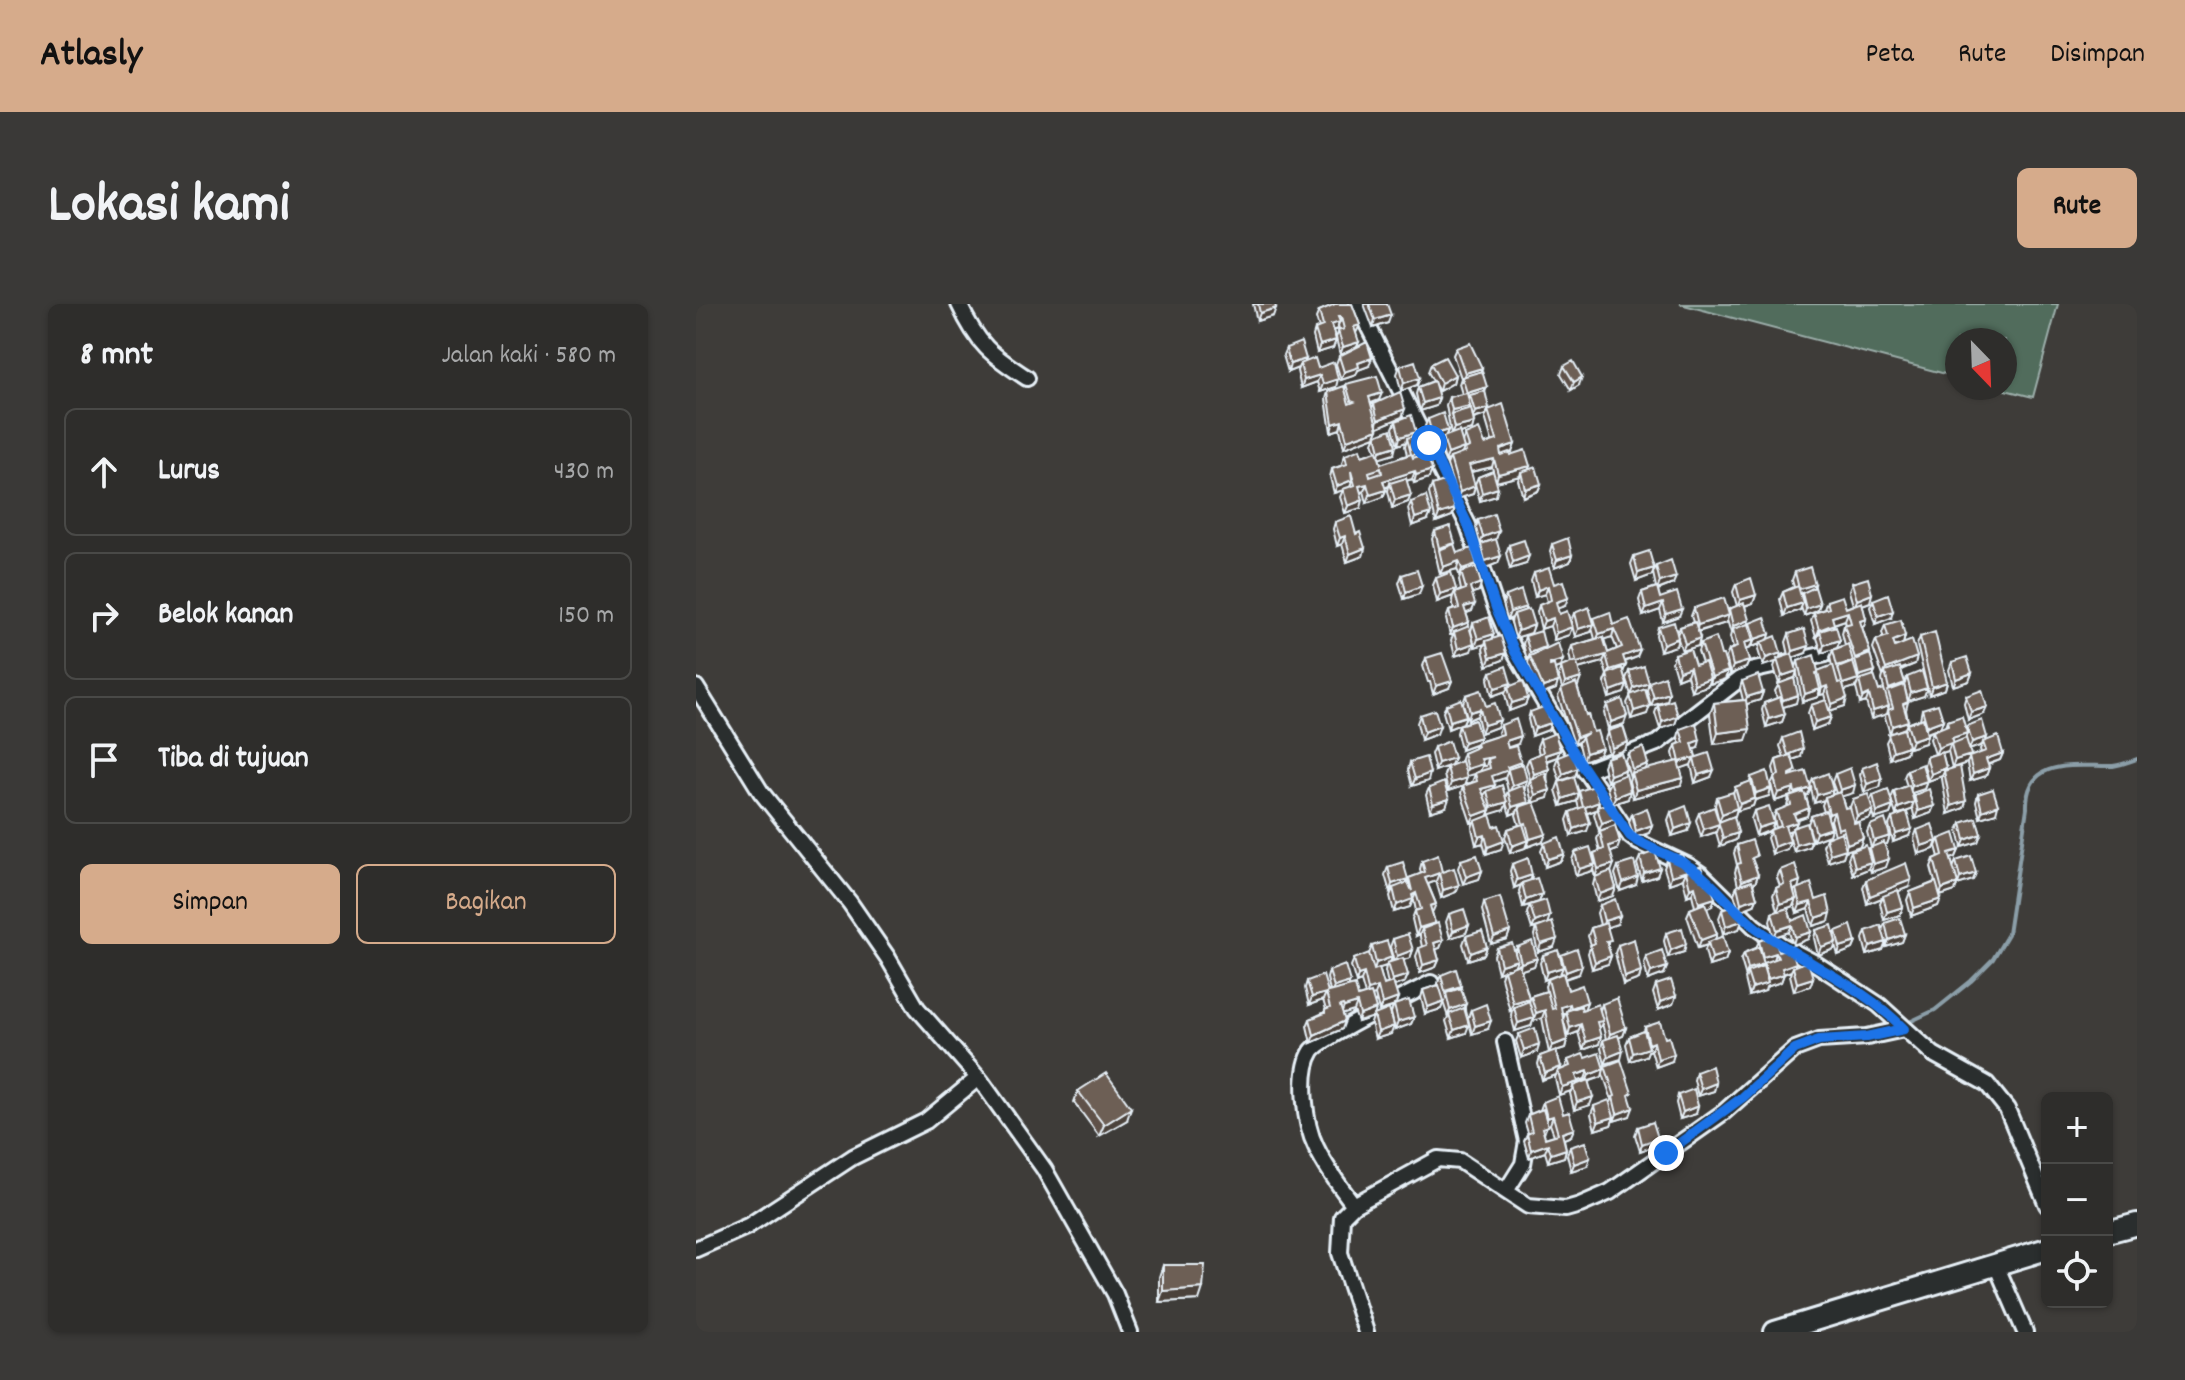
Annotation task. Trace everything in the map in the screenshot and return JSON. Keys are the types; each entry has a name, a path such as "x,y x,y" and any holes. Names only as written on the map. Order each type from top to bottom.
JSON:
{"main road":[{"path":"2113,1230 2137,1224"},
{"path":"1775,1332 2041,1251"}],"street":[{"path":"959,304 984,348 1027,378"},
{"path":"1357,304 1462,512 1505,631 1529,677 1613,813 1638,842 1702,875 1754,926 1891,1013 1933,1054 1987,1084 2007,1109 2041,1191"},
{"path":"1585,771 1657,743 1750,671 1826,654"},
{"path":"696,687 761,792 850,903 888,958 917,1008 978,1078 1044,1169 1115,1294 1130,1332"},
{"path":"1350,1200 1314,1144 1304,1093 1305,1071 1311,1051 1334,1035 1431,983"},
{"path":"1366,1332 1340,1253 1342,1217 1350,1200 1438,1159 1460,1161 1528,1206 1566,1209 1580,1205 1610,1192 1724,1112 1795,1049 1819,1040 1867,1037 1903,1028"},
{"path":"1505,1042 1527,1141 1523,1164 1507,1190"},
{"path":"696,1249 748,1226 853,1157 926,1121 978,1078"},
{"path":"1996,1265 2025,1332"}],"green space":[{"path":"1680,304 2058,304 2033,397 2017,393 2017,328 1945,328 1945,374"}],"building":[{"path":"1258,304 1275,304 1276,308 1260,313"},
{"path":"1335,304 1352,304 1360,325 1354,327 1359,342 1343,347 1338,331 1344,329 1341,317 1338,317 1340,322 1331,325 1336,340 1320,345 1315,329 1323,326 1319,311"},
{"path":"1369,304 1387,304 1391,315 1375,320"},
{"path":"1301,342 1306,359 1290,364 1286,348"},
{"path":"1367,342 1372,358 1344,372 1339,356"},
{"path":"1470,343 1482,368 1465,373 1456,348"},
{"path":"1445,357 1455,375 1441,383 1431,364"},
{"path":"1315,358 1318,368 1334,362 1338,379 1323,384 1320,375 1304,380 1300,364"},
{"path":"1415,361 1420,378 1404,383 1400,366"},
{"path":"1573,361 1582,377 1574,382 1564,366"},
{"path":"1482,371 1487,387 1467,393 1462,377"},
{"path":"1377,376 1382,393 1369,397 1378,429 1347,440 1342,421 1333,424 1328,392 1344,386 1349,404 1354,402 1346,384"},
{"path":"1434,381 1439,398 1423,403 1418,387"},
{"path":"1485,391 1489,408 1475,412 1470,395"},
{"path":"1400,392 1405,409 1378,420 1374,404"},
{"path":"1467,393 1470,406 1452,410 1449,397"},
{"path":"1503,404 1515,444 1500,449 1501,455 1525,450 1530,466 1498,474 1494,459 1469,465 1475,486 1460,492 1450,458 1466,452 1465,449 1469,447 1465,435 1479,429 1485,444 1497,440 1488,410"},
{"path":"1471,408 1474,423 1454,428 1451,414"},
{"path":"1443,413 1448,430 1432,435 1428,419"},
{"path":"1411,415 1416,432 1400,437 1396,421"},
{"path":"1391,429 1396,446 1380,451 1376,435"},
{"path":"1459,431 1464,448 1448,454 1443,437"},
{"path":"1423,433 1428,450 1412,455 1413,458 1427,453 1432,470 1416,475 1415,471 1383,481 1386,490 1370,495 1367,484 1359,486 1363,500 1348,506 1343,489 1355,485 1351,471 1352,480 1337,486 1332,469 1347,464 1345,455 1360,449 1362,456 1377,451 1381,464 1411,454 1407,438","holes":["1381,468 1382,473 1370,477 1369,472"]},
{"path":"1536,467 1541,484 1525,489 1521,472"},
{"path":"1493,471 1498,488 1482,493 1478,477"},
{"path":"1406,478 1411,495 1395,500 1390,483"},
{"path":"1447,480 1455,509 1439,514 1432,485"},
{"path":"1426,496 1431,513 1415,518 1411,502"},
{"path":"1494,514 1499,531 1483,537 1478,520"},
{"path":"1351,516 1356,534 1360,532 1365,548 1350,554 1345,536 1340,538 1335,522"},
{"path":"1450,526 1455,543 1439,548 1435,531"},
{"path":"1568,538 1572,555 1557,560 1552,544"},
{"path":"1496,539 1501,556 1485,561 1481,544"},
{"path":"1524,540 1529,556 1513,562 1509,545"},
{"path":"1454,544 1457,553 1472,548 1477,564 1462,569 1459,561 1443,567 1439,550"},
{"path":"1649,551 1654,568 1638,573 1634,556"},
{"path":"1671,560 1676,577 1660,582 1656,566"},
{"path":"1476,567 1481,583 1470,587 1475,604 1464,607 1469,622 1453,628 1449,611 1459,608 1455,593 1466,589 1461,572"},
{"path":"1810,567 1815,584 1799,589 1795,572"},
{"path":"1549,568 1554,584 1563,581 1568,598 1556,602 1559,614 1567,611 1572,627 1556,633 1553,618 1544,621 1539,605 1551,600 1548,586 1538,590 1534,573"},
{"path":"1417,570 1422,586 1406,592 1402,575"},
{"path":"1451,572 1456,589 1440,594 1436,578"},
{"path":"1751,578 1756,595 1740,600 1736,584"},
{"path":"1868,578 1872,594 1857,600 1852,583"},
{"path":"1798,586 1803,603 1787,608 1783,592"},
{"path":"1657,587 1660,598 1677,592 1682,609 1666,614 1663,603 1646,609 1642,592"},
{"path":"1815,587 1820,604 1806,609 1802,593"},
{"path":"1521,590 1526,607 1510,612 1506,596"},
{"path":"1888,594 1893,611 1878,616 1873,600"},
{"path":"1842,596 1846,608 1862,602 1866,619 1860,621 1870,652 1855,658 1844,625 1851,623 1848,612 1832,617 1834,624 1819,630 1814,613 1829,608 1827,601"},
{"path":"1724,598 1729,615 1698,625 1694,608"},
{"path":"1744,603 1749,620 1733,626 1729,609"},
{"path":"1589,607 1594,624 1578,629 1574,613"},
{"path":"1529,609 1534,625 1518,631 1514,614"},
{"path":"1610,612 1613,625 1629,619 1640,650 1623,656 1626,665 1610,670 1606,655 1577,663 1581,678 1565,683 1561,667 1576,661 1572,646 1603,637 1608,653 1622,647 1614,629 1599,634 1594,618"},
{"path":"1489,617 1494,634 1478,639 1473,623"},
{"path":"1765,617 1770,634 1755,639 1750,623"},
{"path":"1901,620 1905,636 1893,641 1895,647 1912,640 1917,657 1886,669 1876,640 1888,636 1885,625"},
{"path":"1674,622 1678,638 1663,644 1658,627"},
{"path":"1695,622 1700,638 1685,644 1680,627"},
{"path":"1748,624 1753,640 1744,643 1749,661 1733,666 1729,650 1737,647 1733,629"},
{"path":"1469,626 1474,643 1458,649 1454,632"},
{"path":"1836,626 1840,640 1824,645 1820,631"},
{"path":"1804,629 1809,646 1793,651 1789,634"},
{"path":"1541,631 1545,647 1530,653 1525,636"},
{"path":"1935,632 1947,682 1932,687 1920,637"},
{"path":"1501,636 1506,653 1490,658 1486,641"},
{"path":"1776,636 1781,653 1766,658 1761,642"},
{"path":"1716,637 1728,671 1712,677 1701,643"},
{"path":"1558,643 1563,660 1550,666 1554,665 1558,682 1543,687 1530,656"},
{"path":"1848,644 1853,661 1837,666 1833,650"},
{"path":"1690,649 1695,665 1705,662 1710,678 1694,684 1690,667 1679,671 1675,654"},
{"path":"1442,653 1452,681 1436,686 1426,658"},
{"path":"1792,654 1797,671 1782,676 1777,659"},
{"path":"1870,654 1875,671 1859,676 1855,660"},
{"path":"1814,655 1818,671 1833,665 1838,683 1842,682 1838,668 1853,662 1858,679 1843,684 1847,698 1832,704 1827,686 1822,688 1818,672 1820,689 1805,694 1798,661"},
{"path":"1967,657 1972,673 1956,679 1952,662"},
{"path":"1506,666 1511,683 1495,688 1491,672"},
{"path":"1644,666 1649,683 1634,688 1629,671"},
{"path":"1900,667 1905,683 1889,689 1885,672"},
{"path":"1622,668 1627,685 1611,691 1607,674"},
{"path":"1922,671 1927,688 1911,693 1907,677"},
{"path":"1758,675 1763,692 1747,697 1742,681"},
{"path":"1874,675 1879,691 1884,689 1889,706 1873,711 1869,694 1863,697 1859,680"},
{"path":"1665,676 1669,693 1654,698 1649,682"},
{"path":"1794,678 1798,695 1783,700 1778,684"},
{"path":"1523,681 1528,698 1512,703 1508,687"},
{"path":"1576,683 1586,715 1593,732 1597,731 1602,748 1586,753 1582,737 1588,733 1577,737 1561,689"},
{"path":"1904,685 1908,702 1903,704 1908,721 1892,726 1888,710 1893,708 1888,691"},
{"path":"1645,689 1650,706 1634,711 1630,695"},
{"path":"1481,690 1486,706 1495,703 1500,720 1484,725 1480,709 1470,712 1466,695"},
{"path":"1982,690 1987,707 1971,712 1966,696"},
{"path":"1780,697 1785,714 1769,719 1764,703"},
{"path":"1461,699 1466,716 1450,721 1446,705"},
{"path":"1622,699 1627,716 1611,722 1607,705"},
{"path":"1673,700 1678,716 1662,722 1658,705"},
{"path":"1746,700 1750,729 1718,733 1714,703"},
{"path":"1826,700 1831,717 1815,722 1811,705"},
{"path":"1938,704 1943,720 1927,726 1922,709"},
{"path":"1546,706 1551,723 1535,728 1530,712"},
{"path":"1435,710 1440,726 1424,732 1420,715"},
{"path":"1962,716 1967,733 1952,738 1954,742 1938,748 1933,731 1948,725 1947,721"},
{"path":"1923,718 1927,735 1912,740 1907,724"},
{"path":"1516,719 1521,736 1506,741 1508,748 1516,746 1521,762 1507,767 1523,764 1527,780 1512,786 1508,770 1492,776 1495,785 1481,789 1490,810 1474,816 1463,786 1477,781 1475,773 1490,768 1488,759 1494,757 1481,759 1483,764 1467,769 1463,753 1477,747 1476,743 1503,734 1501,725"},
{"path":"1475,720 1480,737 1464,742 1459,725"},
{"path":"1982,720 1987,737 1972,742 1967,726"},
{"path":"1696,723 1700,740 1692,743 1696,757 1680,762 1676,745 1684,742 1680,729"},
{"path":"1623,726 1628,742 1612,748 1608,731"},
{"path":"1904,729 1908,746 1893,751 1888,734"},
{"path":"1799,732 1803,749 1788,755 1783,738"},
{"path":"1555,733 1560,750 1545,755 1549,769 1534,774 1529,758 1543,752 1540,739"},
{"path":"1998,736 2003,753 1986,759 1989,768 1973,774 1969,757 1986,751 1983,742"},
{"path":"1966,738 1971,755 1955,760 1951,744"},
{"path":"1449,741 1454,758 1438,763 1434,747"},
{"path":"1643,747 1648,764 1632,769 1628,753"},
{"path":"1573,751 1578,768 1563,774 1558,757"},
{"path":"1942,752 1946,768 1931,774 1926,757"},
{"path":"1621,753 1626,769 1610,775 1606,758"},
{"path":"1709,753 1714,770 1698,775 1694,758"},
{"path":"1791,755 1796,771 1790,776 1806,771 1811,788 1795,793 1794,788 1778,793 1774,777 1779,775 1776,760"},
{"path":"1426,757 1430,773 1415,779 1410,762"},
{"path":"1462,761 1467,778 1451,783 1447,767"},
{"path":"1678,761 1683,778 1636,790 1631,773"},
{"path":"1877,762 1882,779 1867,784 1862,768"},
{"path":"1922,764 1927,781 1912,786 1907,770"},
{"path":"1960,766 1966,801 1951,806 1944,771"},
{"path":"1850,768 1855,785 1840,790 1835,774"},
{"path":"1767,771 1771,788 1756,793 1751,777"},
{"path":"1545,773 1550,790 1535,795 1530,779"},
{"path":"1828,773 1833,790 1817,795 1813,779"},
{"path":"1626,774 1630,791 1615,797 1610,780"},
{"path":"1574,777 1579,793 1563,799 1559,782"},
{"path":"1751,781 1755,798 1740,804 1735,787"},
{"path":"1444,782 1449,799 1433,804 1429,788"},
{"path":"1502,785 1507,802 1491,807 1487,791"},
{"path":"1523,785 1528,802 1512,807 1508,791"},
{"path":"1909,785 1914,802 1898,808 1894,791"},
{"path":"1594,786 1599,802 1585,807 1590,823 1574,829 1570,812 1583,807 1579,791"},
{"path":"1888,789 1893,806 1877,812 1873,795"},
{"path":"1929,789 1934,806 1918,811 1914,795"},
{"path":"1993,789 1998,805 1982,811 1978,794"},
{"path":"1733,792 1737,808 1722,814 1717,797"},
{"path":"1804,792 1809,808 1794,814 1797,822 1785,826 1790,841 1774,847 1770,830 1781,826 1776,811 1791,805 1789,797"},
{"path":"1840,792 1854,823 1858,822 1863,838 1847,844 1843,827 1838,829 1834,812 1829,814 1825,797"},
{"path":"1868,794 1873,810 1857,816 1853,799"},
{"path":"1613,801 1617,818 1602,823 1597,807"},
{"path":"1534,802 1546,834 1530,839 1526,823 1523,824 1519,807"},
{"path":"1686,806 1691,823 1675,829 1671,812"},
{"path":"1769,806 1774,823 1758,828 1754,811"},
{"path":"1714,807 1719,822 1734,816 1738,833 1723,838 1719,824 1704,829 1699,813"},
{"path":"1647,808 1652,825 1636,831 1632,814"},
{"path":"1826,811 1831,828 1816,833 1811,816"},
{"path":"1907,812 1912,829 1896,834 1892,818"},
{"path":"1490,815 1494,827 1499,825 1504,841 1488,847 1485,835 1479,837 1475,821"},
{"path":"1976,818 1981,834 1965,840 1961,823"},
{"path":"1885,819 1890,836 1874,841 1870,825"},
{"path":"1807,823 1812,840 1796,845 1792,828"},
{"path":"1523,824 1528,840 1512,846 1508,829"},
{"path":"1932,824 1937,841 1921,846 1917,830"},
{"path":"1615,825 1620,842 1609,846 1614,864 1598,869 1594,853 1604,849 1600,831"},
{"path":"1841,832 1846,849 1830,854 1826,838"},
{"path":"1954,833 1959,850 1949,853 1958,883 1942,889 1934,859 1943,855 1939,839"},
{"path":"1559,837 1564,854 1548,859 1544,843"},
{"path":"1752,840 1757,856 1752,858 1758,875 1742,881 1737,864 1741,863 1737,845"},
{"path":"1884,842 1889,859 1873,864 1869,848"},
{"path":"1866,845 1871,862 1855,867 1851,851"},
{"path":"1590,847 1595,864 1579,869 1575,852"},
{"path":"1655,851 1660,868 1644,873 1640,857"},
{"path":"1682,854 1687,871 1671,876 1667,860"},
{"path":"1438,855 1442,872 1454,868 1459,885 1443,890 1439,873 1425,878 1436,904 1430,906 1435,923 1419,928 1415,911 1421,909 1416,893 1412,895 1413,899 1397,905 1393,888 1408,882 1412,891 1409,878 1425,872 1422,861"},
{"path":"1477,855 1482,871 1466,877 1461,860"},
{"path":"1971,856 1976,873 1960,878 1956,861"},
{"path":"1528,858 1532,875 1517,880 1512,864"},
{"path":"1634,861 1638,877 1623,883 1618,866"},
{"path":"1403,862 1408,879 1392,884 1388,867"},
{"path":"1906,863 1911,880 1870,896 1866,880"},
{"path":"1795,864 1800,881 1792,884 1796,899 1780,904 1776,888 1784,884 1780,870"},
{"path":"1701,866 1715,898 1699,903 1695,886 1690,888 1686,872"},
{"path":"1611,871 1616,888 1600,894 1595,877"},
{"path":"1537,878 1542,894 1526,900 1522,883"},
{"path":"1752,881 1757,898 1741,903 1737,886"},
{"path":"1936,882 1941,899 1914,908 1910,892"},
{"path":"1811,883 1816,900 1827,896 1831,913 1816,918 1811,902 1800,905 1796,889"},
{"path":"1898,890 1903,907 1887,912 1883,896"},
{"path":"1500,897 1510,931 1494,937 1484,902"},
{"path":"1615,899 1620,916 1604,921 1600,905"},
{"path":"1546,900 1550,916 1535,922 1530,905"},
{"path":"1705,903 1717,934 1701,940 1690,909"},
{"path":"1737,904 1742,921 1726,926 1722,910"},
{"path":"1788,908 1792,921 1806,915 1811,932 1795,937 1792,925 1777,930 1772,913"},
{"path":"1464,909 1469,925 1453,931 1449,914"},
{"path":"1900,918 1905,934 1889,940 1885,923"},
{"path":"1552,922 1557,939 1541,944 1536,928"},
{"path":"1438,923 1443,940 1434,943 1439,960 1423,965 1419,948 1427,945 1422,929"},
{"path":"1606,923 1611,940 1606,941 1611,956 1595,962 1590,945 1595,943 1591,928"},
{"path":"1832,925 1836,942 1821,947 1816,930"},
{"path":"1851,925 1856,942 1840,947 1836,931"},
{"path":"1881,925 1886,942 1870,947 1866,931"},
{"path":"1682,928 1686,944 1671,950 1666,933"},
{"path":"1482,931 1487,947 1471,953 1466,936"},
{"path":"1408,934 1413,950 1397,956 1393,939"},
{"path":"1774,935 1779,951 1791,946 1796,963 1782,968 1784,974 1768,979 1764,963 1778,958 1776,953 1763,957 1759,941"},
{"path":"1723,936 1728,953 1712,958 1708,942"},
{"path":"1634,939 1641,971 1625,977 1618,945"},
{"path":"1387,941 1392,957 1376,963 1372,946"},
{"path":"1532,941 1537,958 1521,963 1517,947"},
{"path":"1512,943 1517,960 1501,965 1497,948"},
{"path":"1759,947 1764,964 1748,969 1744,953"},
{"path":"1577,949 1582,966 1566,972 1561,955"},
{"path":"1558,950 1563,967 1547,972 1543,955"},
{"path":"1662,950 1667,967 1651,972 1646,956"},
{"path":"1369,953 1374,970 1379,968 1384,985 1393,982 1398,998 1382,1004 1378,987 1368,990 1364,973 1358,975 1354,959"},
{"path":"1403,958 1408,975 1392,980 1387,963"},
{"path":"1808,961 1813,978 1797,983 1793,967"},
{"path":"1519,964 1529,998 1513,1003 1504,970"},
{"path":"1345,965 1350,982 1334,987 1329,971"},
{"path":"1763,966 1768,983 1752,988 1747,972"},
{"path":"1456,969 1461,986 1445,991 1441,975"},
{"path":"1563,973 1568,990 1582,985 1587,1002 1571,1008 1570,1004 1561,1007 1567,1040 1552,1046 1545,1010 1536,1013 1531,996 1547,991 1552,1009 1555,1008 1548,979"},
{"path":"1323,975 1328,992 1355,985 1358,997 1371,993 1376,1009 1360,1015 1357,1003 1340,1006 1345,1021 1314,1035 1310,1019 1330,1008 1326,993 1312,997 1307,981"},
{"path":"1671,980 1676,996 1660,1002 1656,985"},
{"path":"1439,985 1444,1001 1428,1007 1423,990"},
{"path":"1461,988 1466,1004 1450,1010 1446,993"},
{"path":"1617,998 1626,1028 1610,1034 1602,1004"},
{"path":"1409,1000 1414,1017 1398,1022 1394,1005"},
{"path":"1529,1001 1534,1018 1518,1023 1514,1007"},
{"path":"1486,1004 1491,1021 1475,1026 1471,1010"},
{"path":"1598,1004 1603,1021 1597,1022 1601,1037 1586,1042 1581,1024 1570,1028 1566,1011 1581,1006 1582,1010"},
{"path":"1464,1008 1469,1025 1454,1030 1449,1014"},
{"path":"1389,1009 1394,1026 1378,1032 1374,1015"},
{"path":"1660,1022 1674,1054 1658,1059 1654,1042 1649,1044 1645,1027"},
{"path":"1535,1028 1539,1044 1524,1050 1519,1034"},
{"path":"1644,1031 1649,1048 1633,1053 1629,1037"},
{"path":"1618,1035 1623,1051 1608,1057 1603,1040"},
{"path":"1556,1050 1561,1067 1545,1073 1540,1056"},
{"path":"1599,1053 1604,1069 1589,1075 1588,1071 1576,1075 1578,1082 1562,1087 1558,1071 1570,1066 1568,1060 1583,1054 1585,1058"},
{"path":"1621,1060 1632,1093 1629,1095 1633,1108 1617,1114 1615,1096 1605,1066"},
{"path":"1712,1066 1716,1083 1701,1089 1696,1072"},
{"path":"1106,1073 1131,1108 1104,1125 1078,1091"},
{"path":"1588,1080 1593,1097 1577,1102 1573,1086"},
{"path":"1694,1089 1698,1106 1683,1112 1678,1095"},
{"path":"1558,1096 1563,1114 1569,1112 1574,1129 1562,1133 1566,1149 1551,1154 1548,1144 1531,1150 1527,1134 1532,1132 1528,1115 1543,1109 1548,1126 1542,1128 1545,1138 1558,1134 1553,1116 1547,1118 1543,1102"},
{"path":"1609,1100 1614,1117 1598,1122 1594,1106"},
{"path":"1653,1122 1658,1138 1642,1144 1638,1127"},
{"path":"1585,1142 1590,1158 1574,1164 1570,1147"},
{"path":"1163,1265 1205,1265 1203,1288 1163,1291"}],"waterway":[{"path":"1905,1024 1935,1010 1971,981 1993,959 2008,934 2029,791 2035,780 2044,772 2056,768 2113,766 2137,759"}],"route":[{"path":"1429,443 1468,525 1496,608 1515,652 1576,756 1630,836 1702,875 1754,926 1891,1013 1904,1029 1867,1037 1804,1044 1786,1055 1743,1097 1666,1153"}]}
